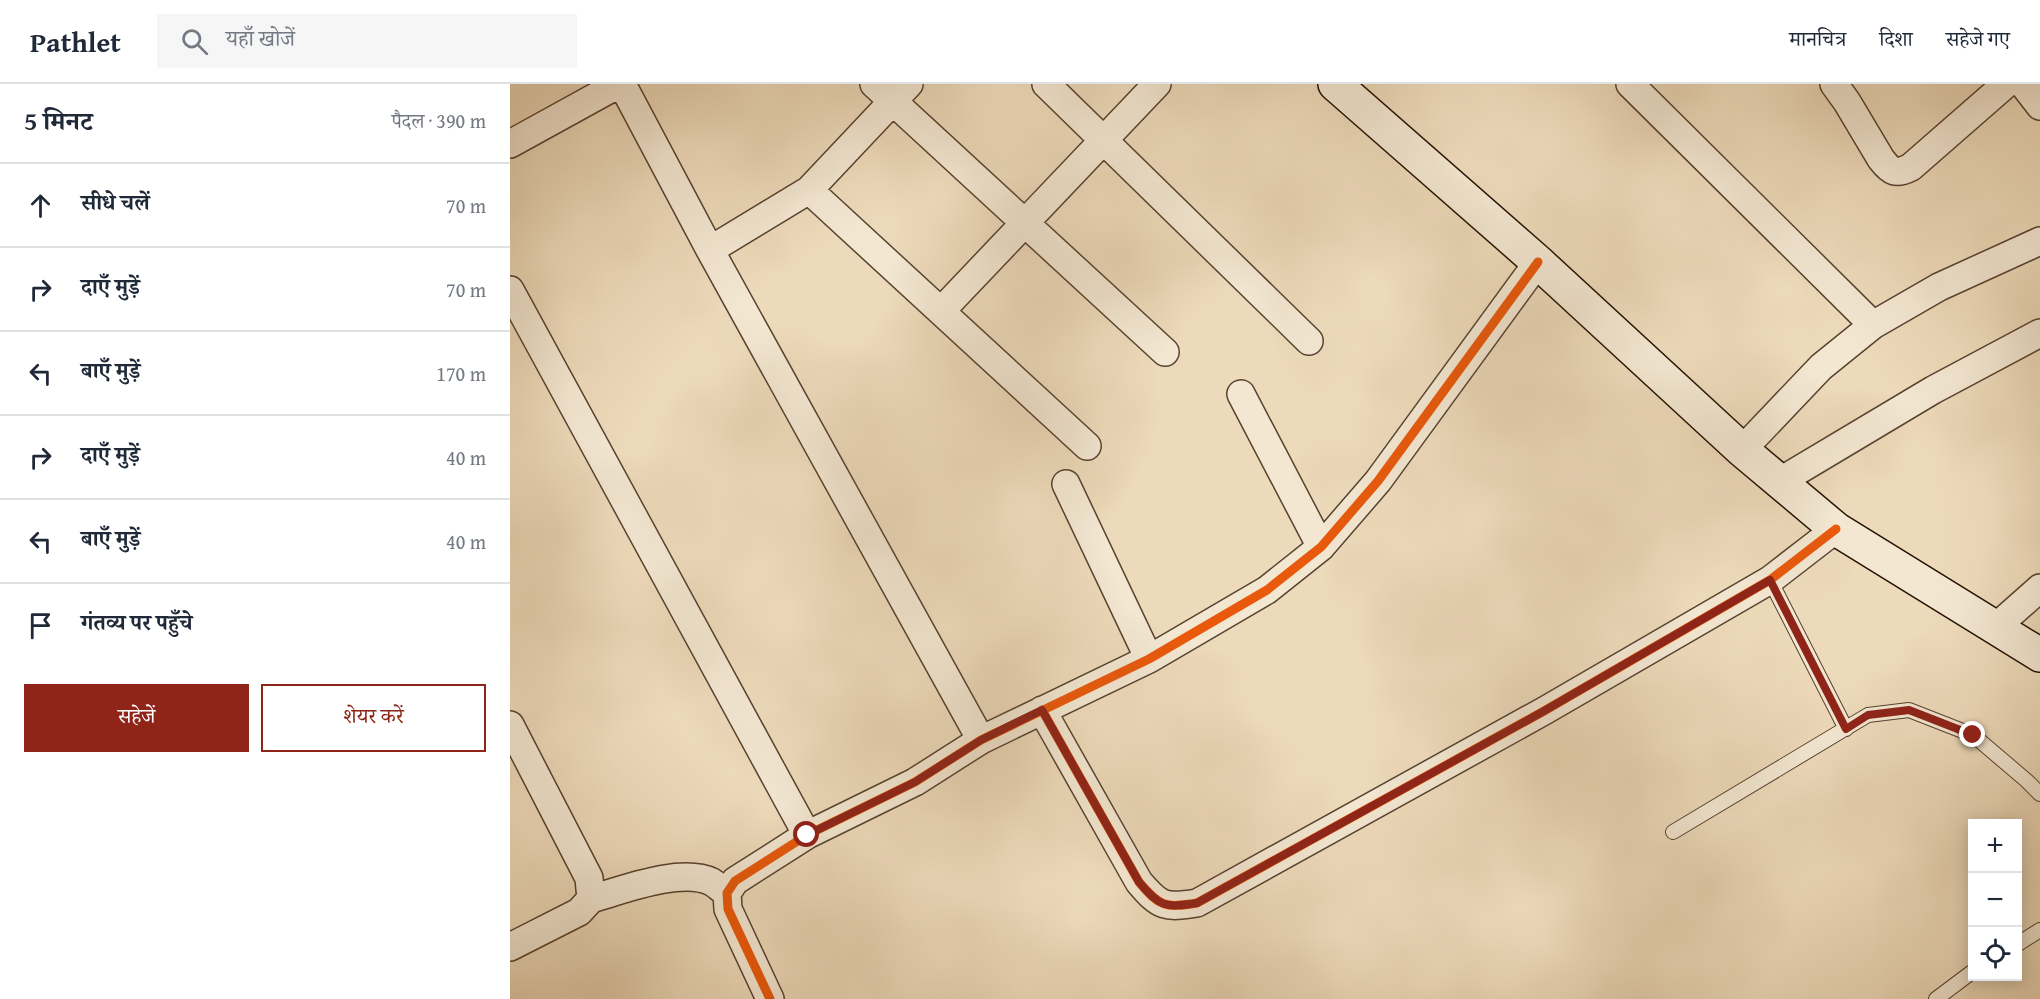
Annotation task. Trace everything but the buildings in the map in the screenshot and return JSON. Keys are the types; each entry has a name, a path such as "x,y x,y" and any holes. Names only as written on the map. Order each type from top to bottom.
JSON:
{"street":[{"path":"510,144 621,84 981,740"},
{"path":"1046,84 1309,341"},
{"path":"941,311 1157,84"},
{"path":"1335,84 1538,262 1742,450 1836,529 2040,655"},
{"path":"1630,84 1873,325"},
{"path":"1834,84 1887,167 1895,172 1902,172 1911,167 2006,84"},
{"path":"2023,84 2040,106"},
{"path":"711,250 808,190 891,90 1023,223 1165,352"},
{"path":"808,190 1087,446"},
{"path":"1742,450 1821,367 1873,325 1939,287 2040,241"},
{"path":"770,999 728,909 727,893 735,881 807,835 915,782 981,740 1149,659 1267,590 1321,547 1378,481 1538,262"},
{"path":"510,290 807,835"},
{"path":"1779,482 1933,390 2040,333"},
{"path":"1241,394 1321,547"},
{"path":"1066,484 1149,659"},
{"path":"1042,710 1139,882 1152,898 1172,907 1197,903 1544,711 1770,580 1836,529"},
{"path":"1996,627 2040,588"},
{"path":"510,725 589,878 591,899"},
{"path":"510,947 579,912 591,899 667,878 687,878 711,882 727,893"}],"lane":[{"path":"1770,580 1846,729"},
{"path":"1673,832 1868,715 1909,710 1973,735 2040,794"},
{"path":"2022,941 2040,930"},
{"path":"1936,999 1968,975"}],"cycle path":[{"path":"770,999 728,909 727,893 735,881 807,835 915,782 981,740 1149,659 1267,590 1321,547 1378,481 1538,262"},
{"path":"1042,710 1139,882 1152,897 1164,904 1197,903 1544,711 1770,580 1836,529"}],"route":[{"path":"807,835 915,782 981,740 1042,710 1139,882 1152,898 1172,907 1197,903 1544,711 1770,580 1846,729 1868,715 1909,710 1973,735"}]}
